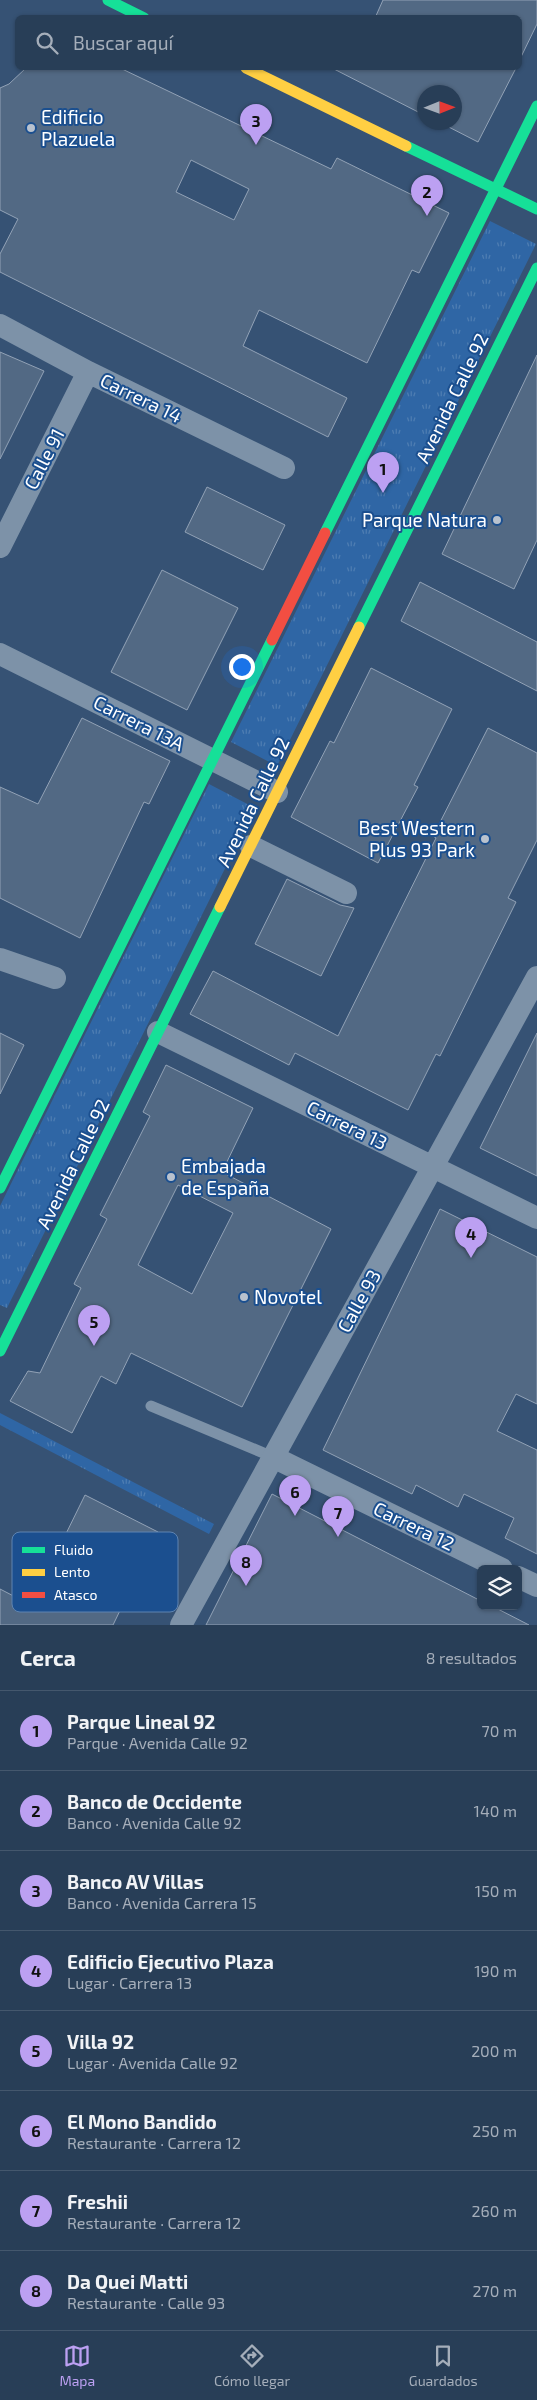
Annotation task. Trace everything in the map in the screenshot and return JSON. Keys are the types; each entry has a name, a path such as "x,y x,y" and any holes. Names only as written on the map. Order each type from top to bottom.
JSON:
{"main road":[{"path":"108,0 138,15"},
{"path":"250,70 537,209"},
{"path":"0,1188 537,106"},
{"name":"Avenida Calle 92","path":"1,1346 537,268"}],"street":[{"name":"Carrera 14","path":"0,325 88,372 284,468"},
{"name":"Calle 91","path":"0,546 88,372"},
{"name":"Carrera 13A","path":"0,654 277,792"},
{"path":"251,846 346,893"},
{"path":"0,959 55,978"},
{"name":"Calle 93","path":"181,1625 537,977"},
{"name":"Carrera 13","path":"158,1032 537,1218"},
{"name":"Carrera 12","path":"273,1457 494,1565"},
{"path":"522,1579 537,1586"}],"lane":[{"path":"151,1406 273,1457"}],"green space":[{"path":"490,221 536,244 277,766 231,742"},
{"path":"209,784 255,808 7,1308 0,1305 0,1206"},
{"path":"0,1413 214,1524 209,1534 0,1425"}],"building":[{"path":"383,0 537,0 537,24 522,55 522,15 376,15"},
{"path":"24,70 124,70 331,169 337,158 449,213 419,273 412,270 367,363 259,310 243,346 347,398 328,437 0,272 0,254 18,219 0,210 0,88 9,84","holes":["191,160 249,189 234,220 176,192"]},
{"path":"336,70 515,70 478,142 455,130 462,130 462,85 417,85 417,111"},
{"path":"0,352 44,371 0,459"},
{"name":"Parque Natura","path":"537,355 537,540 514,589 442,554"},
{"path":"207,487 285,525 263,570 185,532"},
{"path":"162,570 238,608 187,710 111,672"},
{"path":"420,582 537,642 537,691 401,621"},
{"path":"371,668 452,709 414,785 418,787 378,863 291,817 330,741 334,743"},
{"path":"82,718 170,761 149,804 144,802 80,938 0,898 0,787 38,804"},
{"path":"488,728 537,753 537,840 508,898 516,902 440,1056 436,1054 408,1110 295,1053 289,1065 190,1014 213,971 338,1036 436,838 433,836"},
{"path":"287,879 340,905 354,908 321,976 255,944"},
{"path":"0,1033 24,1045 0,1094"},
{"path":"537,1033 537,1176 480,1148"},
{"path":"166,1065 253,1108 222,1172 331,1229 242,1407 131,1353 116,1384 101,1376 72,1433 10,1401 28,1371 40,1373 81,1288 74,1284 107,1219 100,1215 150,1116 143,1112","holes":["178,1185 233,1213 192,1294 138,1265"]},
{"path":"440,1209 537,1257 537,1404 516,1394 497,1431 537,1450 537,1554 505,1538 514,1518 464,1494 458,1507 416,1485 412,1494 323,1450"},
{"path":"272,1494 477,1599 477,1610 500,1610 529,1625 206,1625"},
{"path":"85,1495 158,1532 67,1532"},
{"path":"0,1589 12,1595 12,1612 119,1612 113,1625 0,1625"}],"traffic: fast":[{"path":"108,0 138,15"},
{"path":"325,533 537,106"},
{"path":"406,146 537,209"},
{"path":"359,627 537,268"},
{"path":"0,1188 272,640"},
{"path":"0,1351 220,907"}],"traffic: slow":[{"path":"250,70 406,146"},
{"path":"220,907 359,627"}],"traffic: jam":[{"path":"272,640 325,533"}],"place":[{"name":"Edificio Plazuela","path":"31,128"},
{"name":"Banco AV Villas","path":"256,145"},
{"name":"Banco de Occidente","path":"427,216"},
{"name":"Parque Lineal 92","path":"383,493"},
{"name":"Parque Natura","path":"497,520"},
{"name":"Best Western Plus 93 Park","path":"485,839"},
{"name":"Embajada de España","path":"171,1177"},
{"name":"Edificio Ejecutivo Plaza","path":"471,1258"},
{"name":"Novotel","path":"244,1297"},
{"name":"Villa 92","path":"94,1346"},
{"name":"El Mono Bandido","path":"295,1516"},
{"name":"Freshii","path":"338,1537"},
{"name":"Da Quei Matti","path":"246,1586"}]}
